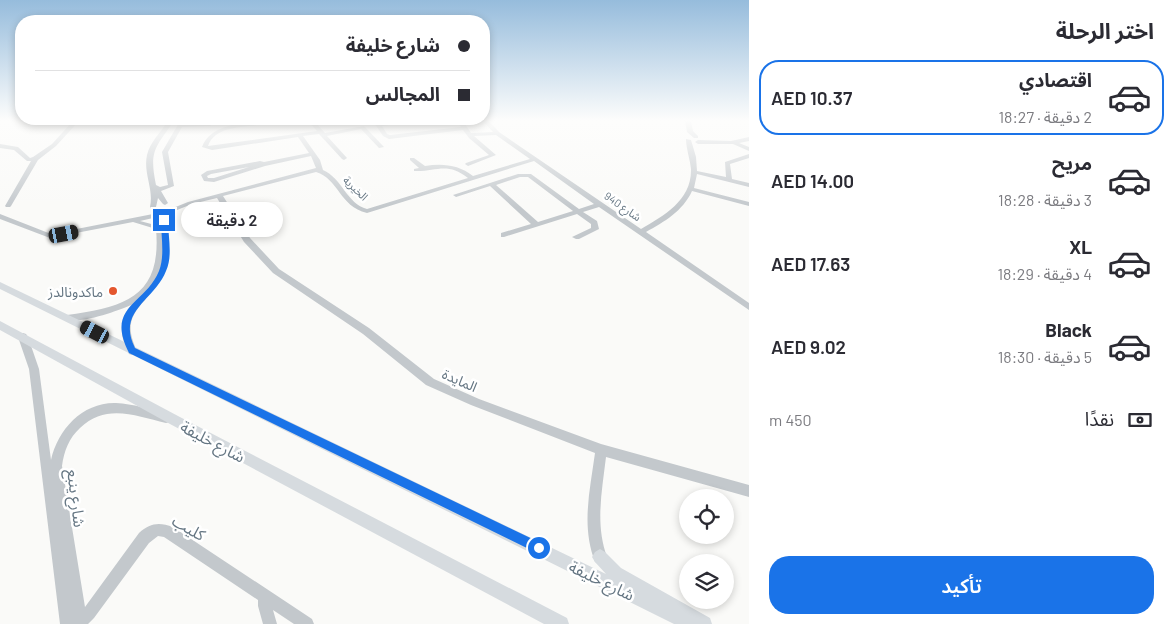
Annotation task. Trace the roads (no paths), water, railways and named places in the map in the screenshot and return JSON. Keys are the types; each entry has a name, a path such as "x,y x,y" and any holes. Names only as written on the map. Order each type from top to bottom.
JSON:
{"main road":[{"name":"شارع خليفة","path":"0,285 692,624"},
{"path":"0,293 22,296"},
{"name":"شارع خليفة","path":"0,325 174,420 561,624"},
{"path":"600,557 616,573 704,624"}],"street":[{"path":"18,150 29,160 43,155 48,150"},
{"path":"67,318 110,311 132,300 155,279 161,261 160,228 153,212 155,199 150,156 152,150"},
{"path":"132,351 125,331 128,316 134,305 155,285 163,272 166,261 164,223 168,208 158,190 154,155 156,150"},
{"path":"158,190 170,187 166,150"},
{"path":"0,216 50,236 131,221 153,212 312,170 320,170 309,150"},
{"path":"337,150 344,158"},
{"path":"468,164 493,155 487,150"},
{"name":"شارع 940","path":"523,150 749,307"},
{"path":"640,232 677,210 692,189 695,172 694,150"},
{"path":"264,164 260,163 212,171 204,176 206,180 210,181 264,164 312,154"},
{"path":"729,180 727,163 749,156"},
{"path":"8,206 35,159"},
{"path":"412,159 420,169 443,165 454,167 461,169 473,179"},
{"name":"الخيرية","path":"320,170 363,211 536,159"},
{"path":"695,172 749,185"},
{"path":"456,195 522,174 529,175 594,223 596,228 576,237"},
{"path":"491,184 537,224"},
{"path":"692,189 749,204"},
{"name":"المايدة","path":"219,196 247,240 276,271 366,331 423,377 475,402 601,450 749,491"},
{"path":"504,235 600,204"},
{"path":"153,212 168,208"},
{"path":"131,221 160,228"},
{"name":"شارع ينبع","path":"23,337 34,369 76,624"},
{"name":"شارع ينبع","path":"56,504 56,466 58,454 70,430 81,420 109,408 124,408 174,420"},
{"path":"600,557 594,542 593,528 601,450"},
{"name":"كليب","path":"76,624 89,613 144,538 150,532 157,529 168,532 307,624"},
{"path":"265,598 265,606 270,624"}],"place":[{"name":"ماكدونالدز","path":"113,291"}]}
